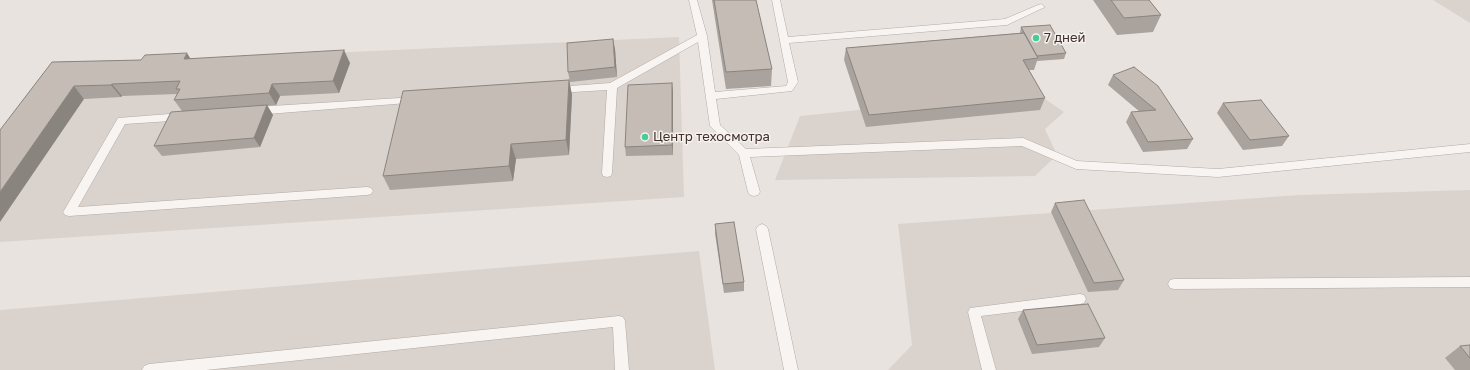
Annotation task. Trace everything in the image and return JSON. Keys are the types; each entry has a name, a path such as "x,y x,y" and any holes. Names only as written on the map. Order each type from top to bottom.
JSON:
{"lane":[{"path":"692,0 702,36 715,126 744,152 754,192"},
{"path":"710,96 789,89 793,82 776,0"},
{"path":"784,40 1007,22 1041,7"},
{"path":"549,90 612,86 702,36"},
{"path":"607,173 612,86"},
{"path":"248,112 430,99"},
{"path":"193,116 122,121 69,212 367,191"},
{"path":"744,152 1023,142 1076,165 1218,173 1470,148"},
{"path":"762,229 791,370"},
{"path":"1174,284 1470,282"},
{"path":"989,370 974,312 1080,299"},
{"path":"150,370 619,322 622,370"}],"shaded area":[{"path":"1433,0 1470,0 1470,23"},
{"path":"679,37 684,197 0,242 0,157 65,65"},
{"path":"1035,92 1064,112 1045,129 1057,155 1035,176 775,180 800,116"},
{"path":"1470,190 1470,370 888,370 912,345 898,224 1299,195"},
{"path":"699,251 715,370 0,370 0,310"}],"building":[{"path":"714,0 756,0 772,69 726,72"},
{"path":"1111,0 1149,0 1161,15 1124,18"},
{"path":"1050,25 1066,53 1037,56 1021,27"},
{"path":"1024,33 1038,58 1023,60 1045,98 869,115 846,48"},
{"path":"613,39 615,67 568,72 567,43"},
{"path":"344,50 333,81 272,84 269,93 174,100 180,89 176,89 180,81 74,86 0,192 0,130 52,62 141,60 145,55 187,53 184,59"},
{"path":"1134,67 1158,86 1193,139 1148,142 1131,112 1156,110 1113,75"},
{"path":"569,80 566,140 511,144 509,166 383,176 403,91"},
{"path":"672,83 672,145 625,147 628,85"},
{"path":"1261,100 1289,136 1250,140 1223,103"},
{"path":"267,105 254,138 154,146 171,112"},
{"path":"1084,200 1124,280 1094,283 1055,203"},
{"path":"734,222 744,282 723,284 715,224"},
{"path":"1088,304 1105,338 1037,345 1023,310"},
{"path":"1470,345 1470,358 1460,346"}],"place":[{"name":"7 дней","path":"1036,38"},
{"name":"Центр техосмотра","path":"645,137"}]}
